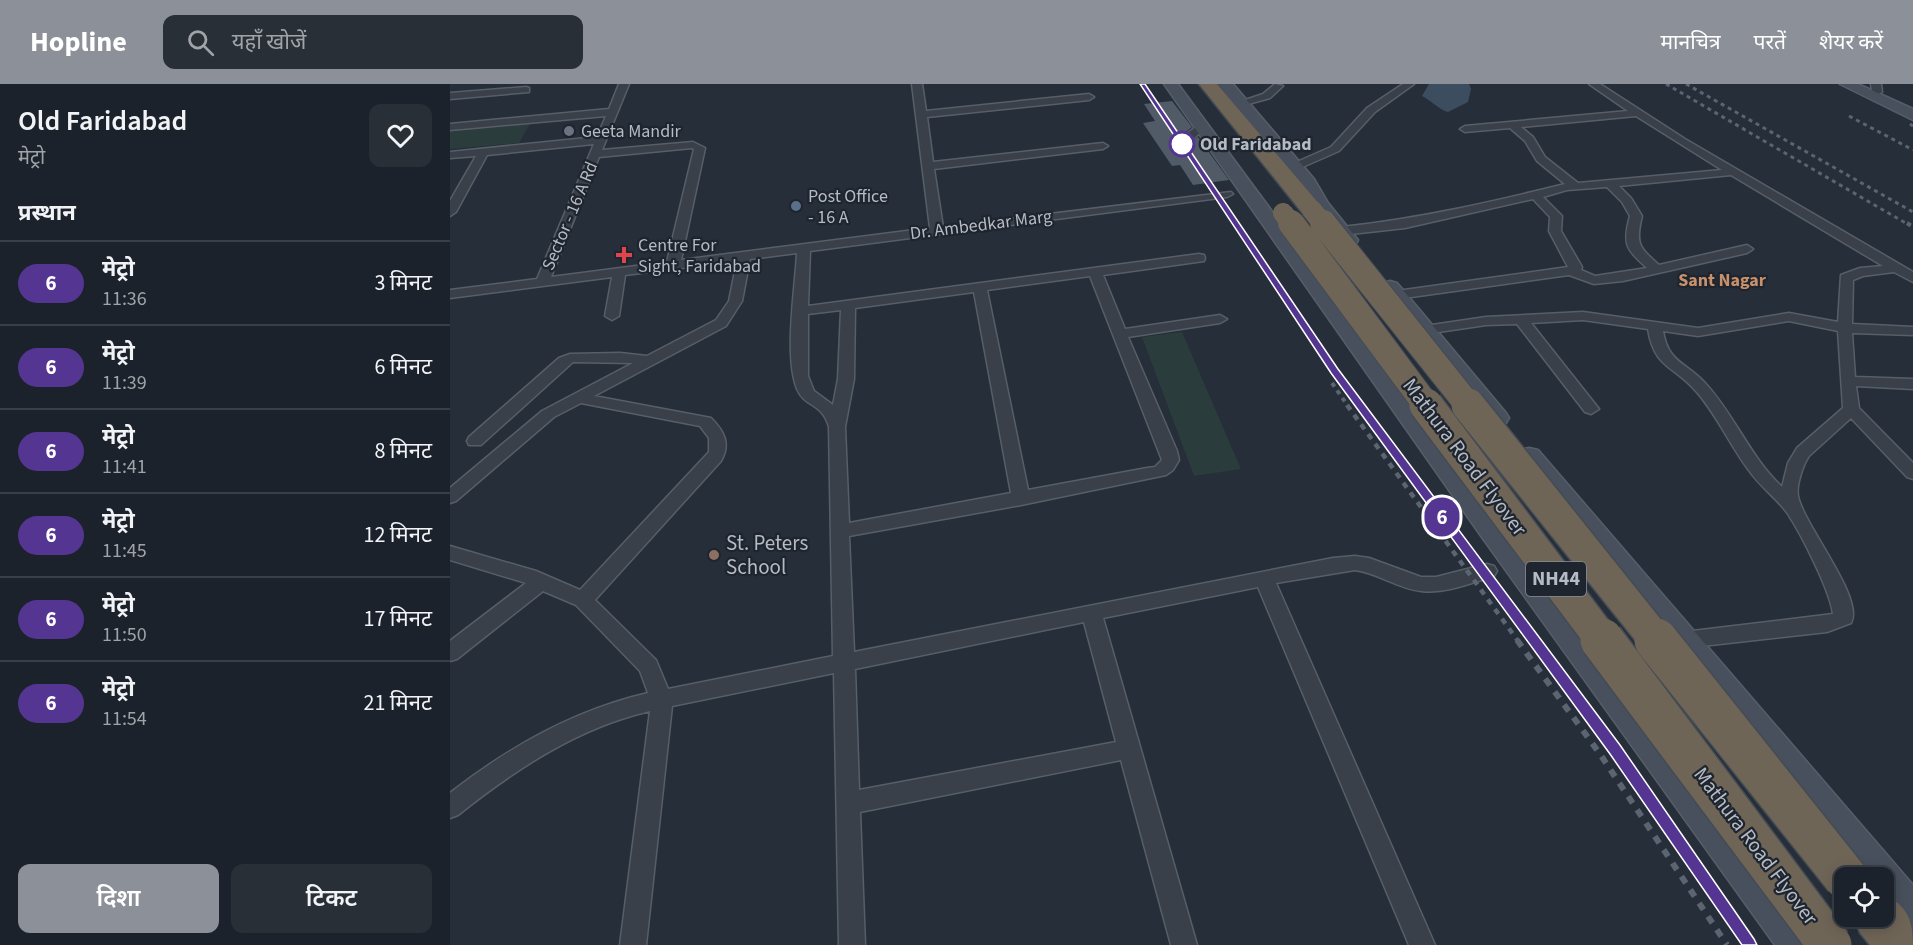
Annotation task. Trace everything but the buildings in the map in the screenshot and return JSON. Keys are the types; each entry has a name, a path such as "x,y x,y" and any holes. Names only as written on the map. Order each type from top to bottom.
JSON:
{"highway":[{"name":"Mathura Road Flyover","path":"1185,84 1304,208 1837,867"},
{"path":"1209,84 1282,160"},
{"name":"Mathura Road Flyover","path":"1304,208 1830,945"},
{"path":"1886,927 1900,945"}],"main road":[{"path":"1171,84 1195,132 1799,945"},
{"path":"1847,84 1874,90 1913,116"},
{"path":"1233,94 1282,160 1308,183 1304,208 1342,231 1873,867"},
{"path":"1672,773 1720,787 1741,786 1759,777 1773,747"},
{"path":"1894,892 1913,915"}],"street":[{"name":"Sector - 16 A Rd","path":"542,282 624,84"},
{"path":"917,84 938,231"},
{"path":"1282,160 1321,148 1361,106 1399,84"},
{"path":"1282,160 1335,149 1371,110 1409,84"},
{"path":"1594,84 1636,113 1733,172 1913,278"},
{"path":"1233,94 1264,98 1274,92 1278,86"},
{"path":"450,96 526,91"},
{"path":"921,115 1089,98"},
{"path":"450,127 509,118 613,112"},
{"path":"1465,129 1636,113"},
{"path":"1513,125 1529,139 1541,159 1575,186"},
{"path":"450,155 601,140"},
{"path":"595,154 693,145 700,148 673,265"},
{"path":"928,166 1102,146"},
{"path":"450,212 456,195 484,152"},
{"path":"1342,231 1404,224 1489,207 1534,194 1575,186 1733,172"},
{"path":"1611,184 1627,200 1636,216 1631,234 1635,249 1657,270"},
{"name":"Dr. Ambedkar Marg","path":"450,294 1227,194"},
{"path":"1534,194 1556,216 1554,231 1575,267 1571,271"},
{"path":"804,248 800,376 807,393 833,412 837,426"},
{"path":"1396,295 1571,271 1588,278 1604,280 1747,249"},
{"path":"450,497 548,414 721,323 729,316 738,293 744,256"},
{"path":"802,311 1199,258"},
{"path":"1897,268 1860,272 1846,278 1845,328 1851,410 1913,473"},
{"path":"612,316 619,272"},
{"path":"840,531 1147,474 1160,471 1172,460 1095,272"},
{"path":"980,287 1021,499"},
{"path":"848,305 846,379 837,426 852,945"},
{"path":"1425,330 1521,319 1583,316 1698,332 1789,317 1845,328 1913,332"},
{"path":"1121,334 1220,319"},
{"path":"1521,319 1591,409"},
{"path":"1655,327 1658,346 1662,354 1700,386 1754,466 1770,486 1794,509"},
{"path":"475,441 570,358 603,356 651,360"},
{"path":"1849,381 1913,384"},
{"path":"578,398 705,422 714,430 719,449 707,466 583,600"},
{"path":"1684,640 1827,624 1844,618 1842,604 1834,584 1794,509 1789,494 1796,463 1803,452 1851,410"},
{"path":"450,553 542,581 583,600 649,666 661,699 659,742 633,945"},
{"path":"450,807 478,784 527,752 573,727 609,713 661,699 1355,563 1369,565 1420,584 1436,584 1487,571"},
{"path":"1265,580 1422,945"},
{"path":"450,653 542,581"},
{"path":"1092,614 1184,945"},
{"path":"848,804 1129,749"}],"shaded area":[{"path":"531,122 519,143 450,149 450,129"},
{"path":"1182,332 1241,469 1194,476 1142,337"}],"water":[{"path":"1429,84 1469,84 1471,89 1468,102 1448,112 1444,111 1422,96"}],"railway":[{"path":"1143,84 1237,225"},
{"path":"1666,84 1909,225"},
{"path":"1686,84 1913,212"},
{"path":"1849,116 1913,150"},
{"path":"1236,223 1361,406"},
{"path":"1907,223 1913,227"},
{"path":"1332,383 1348,406"},
{"path":"1347,405 1518,641"},
{"path":"1360,405 1535,641"},
{"path":"1517,640 1600,754 1727,945"},
{"path":"1534,640 1615,750 1748,945"}],"metro line":[{"name":"6","path":"1143,84 1335,371 1615,750 1748,945"}],"place":[{"name":"Geeta Mandir","path":"569,131"},
{"name":"Old Faridabad","path":"1182,144"},
{"name":"Post Office - 16 A","path":"796,206"},
{"name":"Centre For Sight, Faridabad","path":"624,255"},
{"name":"St. Peters School","path":"714,555"}],"district":[{"name":"Sant Nagar","path":"1722,280"}]}
